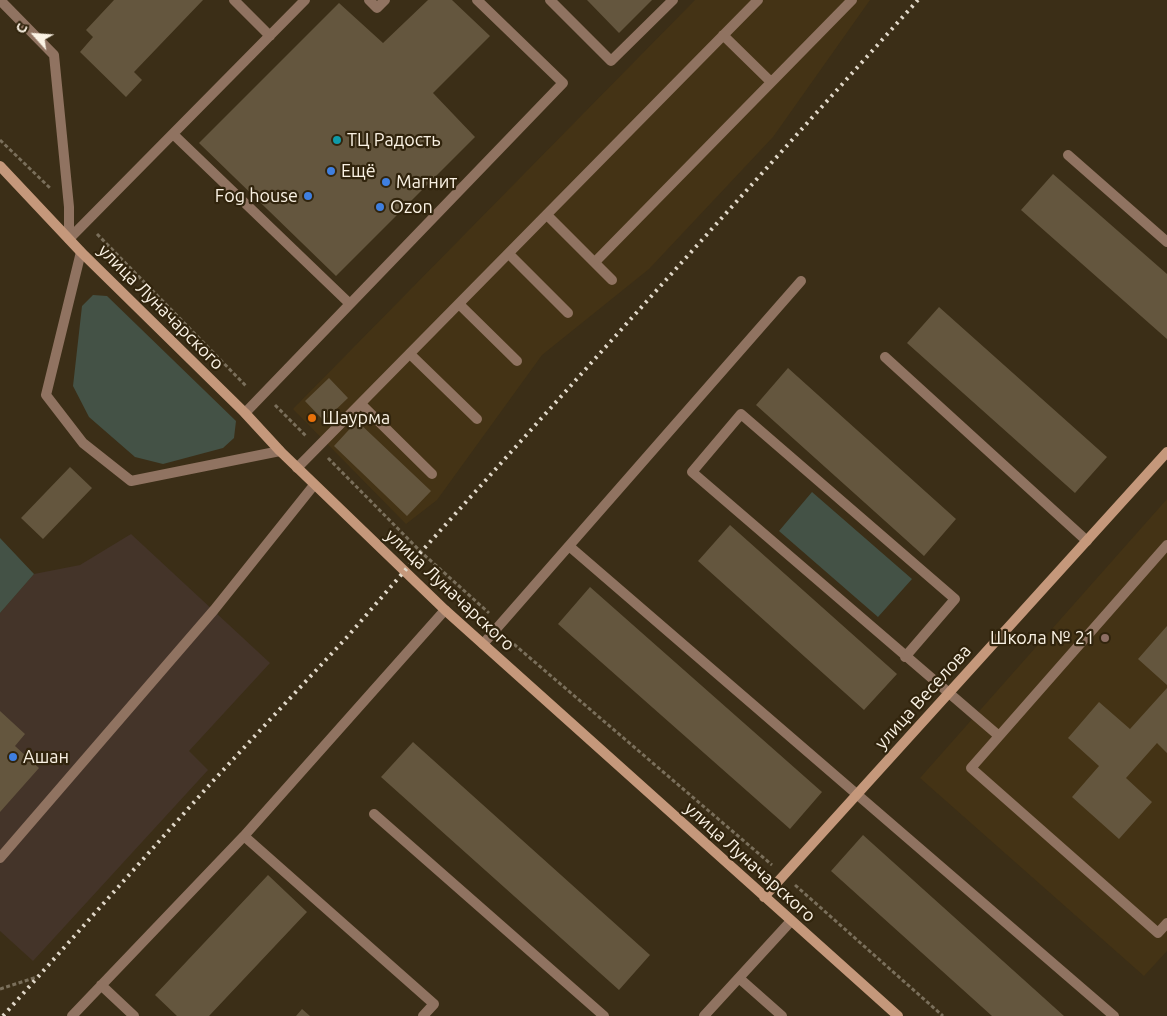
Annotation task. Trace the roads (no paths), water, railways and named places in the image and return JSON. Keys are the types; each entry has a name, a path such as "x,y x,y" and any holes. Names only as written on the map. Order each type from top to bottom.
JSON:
{"main road":[{"name":"улица Луначарского","path":"0,166 81,252 245,413 314,485 445,610 898,1016"},
{"name":"улица Веселова","path":"764,897 1167,452"}],"lane":[{"path":"0,0 54,55 69,207 69,239"},
{"path":"234,0 270,36"},
{"path":"69,239 305,0"},
{"path":"369,0 377,8 385,0"},
{"path":"245,413 563,83 477,0"},
{"path":"550,0 611,61 673,0"},
{"path":"297,468 758,0"},
{"path":"594,262 852,0"},
{"path":"723,35 771,82"},
{"path":"173,134 350,304"},
{"path":"1068,155 1167,242"},
{"path":"547,215 612,280"},
{"path":"81,252 46,395 83,443 131,481 280,451"},
{"path":"508,254 568,313"},
{"path":"483,644 802,281"},
{"path":"460,304 517,361"},
{"path":"410,354 477,419"},
{"path":"885,358 1087,541"},
{"path":"361,404 432,474"},
{"path":"905,657 955,599 741,414 692,472 905,657 949,692 999,736"},
{"path":"0,858 214,610 314,485"},
{"path":"1167,545 971,768 1158,933 1167,923"},
{"path":"569,546 1114,1016"},
{"path":"72,1016 244,836 445,610"},
{"path":"374,814 604,1016"},
{"path":"244,836 434,1004 423,1016"},
{"path":"704,1016 792,921"},
{"path":"739,978 782,1016"},
{"path":"101,985 134,1016"}],"railway":[{"path":"3,1016 212,782 348,636 421,552 918,0"}],"place":[{"name":"ТЦ Радость","path":"337,140"},
{"name":"Ещё","path":"331,171"},
{"name":"Магнит","path":"386,182"},
{"name":"Fog house","path":"308,196"},
{"name":"Ozon","path":"380,207"},
{"name":"Шаурма","path":"312,418"},
{"name":"Школа № 21","path":"1105,638"},
{"name":"Ашан","path":"13,757"}]}
